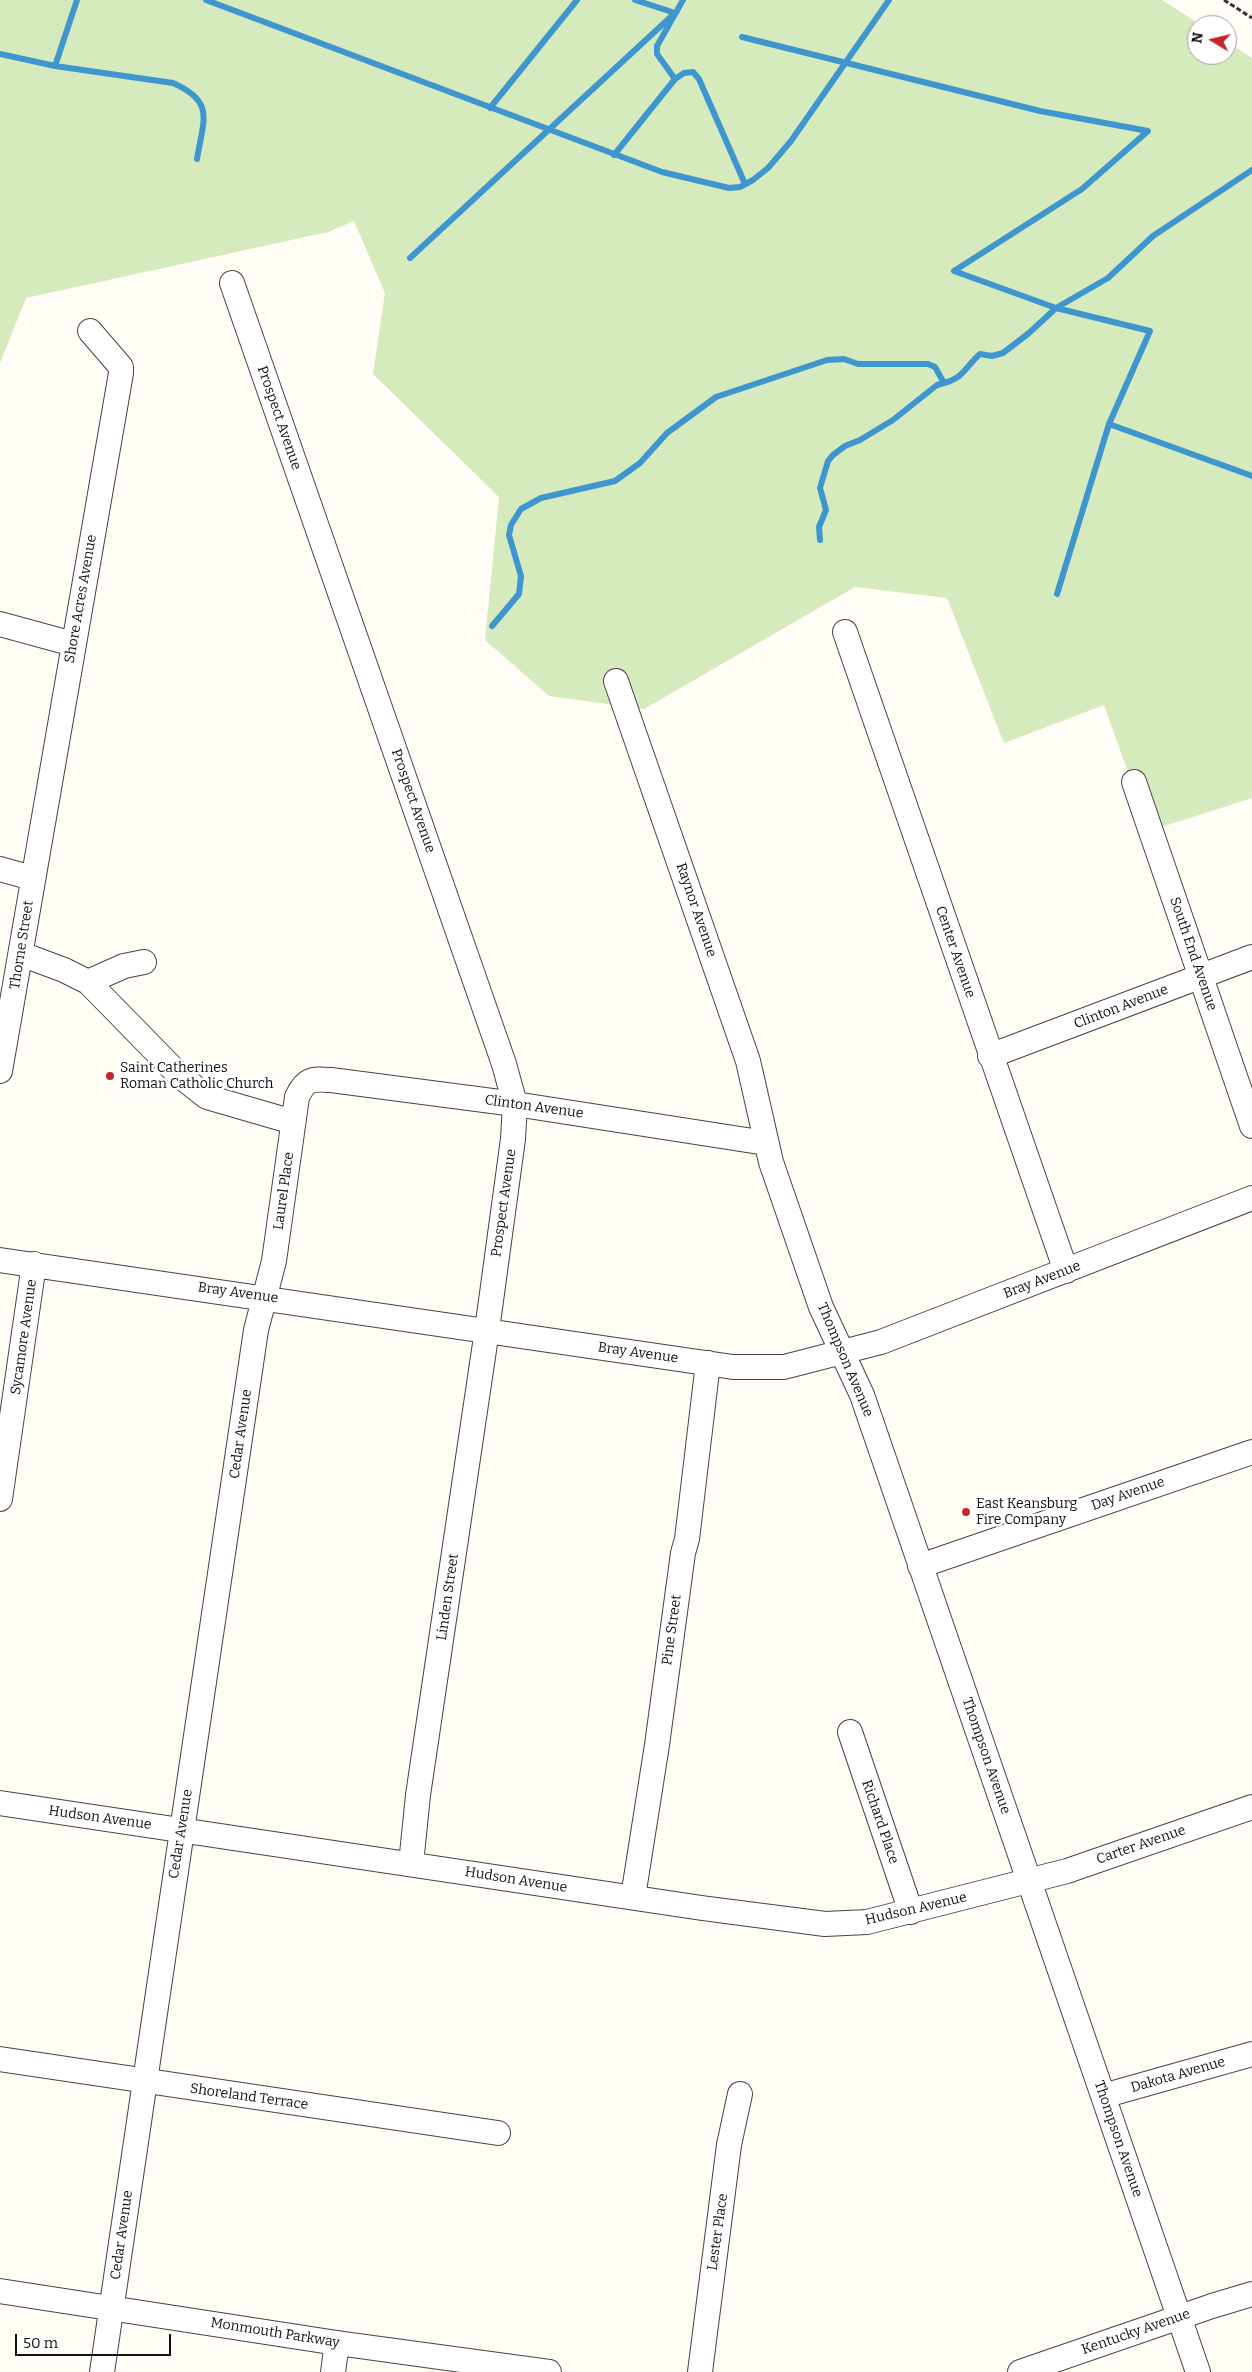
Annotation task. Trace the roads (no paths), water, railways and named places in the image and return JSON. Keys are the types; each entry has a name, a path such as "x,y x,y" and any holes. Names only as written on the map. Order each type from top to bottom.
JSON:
{"street":[{"name":"Prospect Avenue","path":"232,283 501,1055 515,1104 513,1138 487,1330"},
{"name":"Shore Acres Avenue","path":"32,878 40,845 121,373 121,367 90,331"},
{"path":"0,624 73,644"},
{"name":"Center Avenue","path":"845,632 990,1056 1066,1271"},
{"name":"Raynor Avenue","path":"616,681 748,1061 757,1095 766,1143"},
{"name":"South End Avenue","path":"1134,782 1252,1126"},
{"path":"0,869 32,878"},
{"name":"Thorne Street","path":"0,1071 21,954 32,878"},
{"path":"21,954 64,970 88,982 179,1076 207,1097 293,1122"},
{"name":"Clinton Avenue","path":"990,1056 1252,957"},
{"path":"88,982 124,966 144,962"},
{"name":"Clinton Avenue","path":"302,1085 312,1079 331,1080 515,1104 766,1143"},
{"name":"Laurel Place","path":"265,1297 274,1261 297,1097 302,1085"},
{"name":"Thompson Avenue","path":"766,1143 821,1307 862,1395 1198,2372"},
{"name":"Bray Avenue","path":"0,1260 265,1297 708,1363 764,1368 784,1367 881,1342 1252,1198"},
{"name":"Sycamore Avenue","path":"0,1498 8,1389 34,1264"},
{"name":"Cedar Avenue","path":"102,2372 256,1330 265,1297"},
{"name":"Linden Street","path":"411,1864 418,1795 487,1330"},
{"name":"Pine Street","path":"633,1897 658,1745 683,1554 687,1539 708,1363"},
{"name":"Day Avenue","path":"920,1566 1252,1452"},
{"name":"Richard Place","path":"850,1732 911,1912"},
{"name":"Hudson Avenue","path":"0,1803 825,1924 867,1922 1029,1880"},
{"name":"Carter Avenue","path":"1029,1880 1066,1872 1252,1807"},
{"name":"Dakota Avenue","path":"1103,2096 1252,2054"},
{"name":"Shoreland Terrace","path":"0,2059 144,2082 498,2133"},
{"name":"Lester Place","path":"700,2372 730,2145 740,2094"},
{"name":"Monmouth Parkway","path":"0,2291 337,2343 550,2372"},
{"name":"Kentucky Avenue","path":"1020,2372 1252,2294"},
{"path":"333,2372 337,2343"}],"waterway":[{"path":"55,66 77,0"},
{"path":"206,0 662,172 729,188 740,187 753,180 768,168 791,141 889,0"},
{"path":"490,108 577,0"},
{"path":"410,258 675,13 635,0"},
{"path":"675,79 657,54 657,46 683,0"},
{"path":"742,37 1040,111 1148,131 1082,189 954,271 1056,308 1150,331 1109,424 1057,594"},
{"path":"0,54 55,66 173,83 187,90 196,97 201,105 203,114 197,159"},
{"path":"614,155 675,79 684,73 693,72 699,79 745,184"},
{"path":"492,626 519,594 521,576 509,535 511,525 521,509 541,498 615,481 640,463 667,433 716,397 827,360 844,359 858,364 928,364 935,367 944,383 951,381 961,375 980,354 992,356 1003,353 1029,333 1056,308 1108,278 1153,236 1252,170"},
{"path":"820,540 819,527 826,510 820,488 828,461 845,446 860,440 893,420 937,385 944,383"},
{"path":"1109,424 1252,476"}],"place":[{"name":"Saint Catherines Roman Catholic Church","path":"110,1076"},
{"name":"East Keansburg Fire Company","path":"966,1512"}]}
